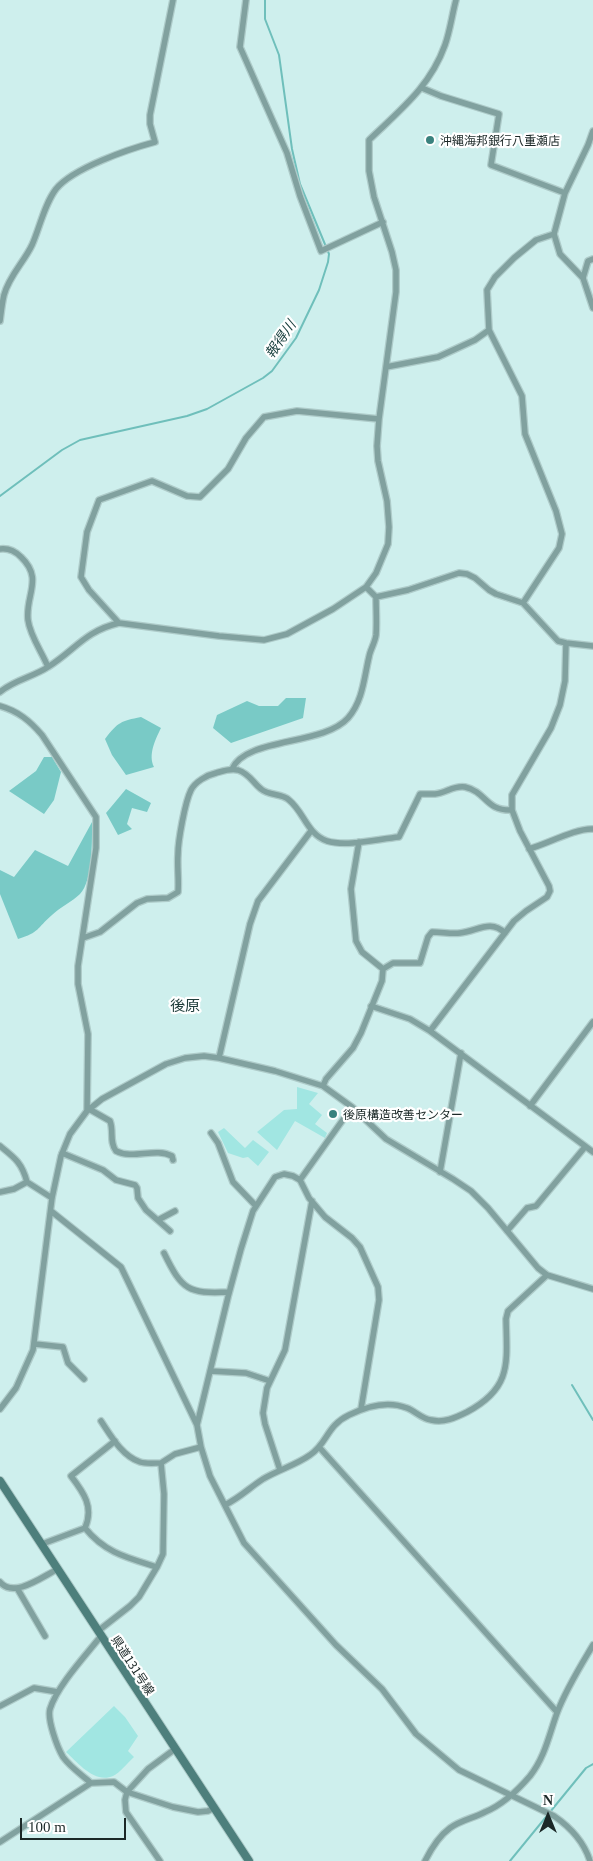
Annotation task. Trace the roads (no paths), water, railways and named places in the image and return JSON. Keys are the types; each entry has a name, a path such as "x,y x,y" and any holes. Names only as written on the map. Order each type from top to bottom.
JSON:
{"main road":[{"name":"県道131号線","path":"0,1480 249,1861"}],"street":[{"path":"0,321 7,287 31,246 55,190 75,174 119,154 155,142 150,124 150,115 172,0"},
{"path":"246,0 240,47 287,153 300,196 321,251 382,222"},
{"path":"0,692 11,684 48,667 88,635 106,626 120,624 264,640 287,634 366,587 376,573 388,544 387,501 378,461 377,446 395,305 396,270 374,197 369,171 369,140 422,88 445,44 456,0"},
{"path":"422,88 441,96 499,114 491,165 565,193"},
{"path":"593,131 565,193 554,234 560,254 583,278 593,308"},
{"path":"522,602 560,548 562,534 556,511 525,434 522,396 489,330 487,290 495,277 514,258 536,240 554,234"},
{"path":"583,278 588,261 593,259"},
{"path":"386,367 438,357 475,340 489,330"},
{"path":"120,624 89,590 81,578 87,532 99,500 152,481 187,496 200,497 228,469 246,438 264,417 296,411 379,419"},
{"path":"0,549 6,548 17,552 30,567 34,584 28,620 31,631 48,667"},
{"path":"376,597 408,590 459,573 467,574 496,594 522,602 558,641 566,644 593,646"},
{"path":"232,770 239,760 245,756 273,745 328,731 337,727 348,718 356,705 364,684 369,657 376,636 376,597 366,587"},
{"path":"430,1031 514,921 547,897 550,891 520,831 512,810 512,795 551,728 560,706 565,682 566,644"},
{"path":"0,706 19,713 42,734 96,817 96,848 78,966 78,984 88,1034 88,1110"},
{"path":"83,938 100,932 137,903 147,899 172,897 178,892 178,852 192,789 200,780 210,774 232,770 239,771 253,780 260,789 270,794 288,798 316,836 336,843 399,837 420,794 436,794 463,786 479,794 493,807 501,811 512,810"},
{"path":"529,849 545,845 581,830 593,829"},
{"path":"219,1058 250,924 258,901 311,831"},
{"path":"359,842 351,889 356,941 362,952 383,969"},
{"path":"383,969 394,963 420,963 428,937 432,932 461,933 498,926 505,933"},
{"path":"323,1086 326,1079 353,1048 361,1033 382,981 383,969"},
{"path":"371,1006 410,1019 430,1031 593,1152"},
{"path":"530,1106 593,1022"},
{"path":"440,1172 461,1053"},
{"path":"0,1409 21,1380 35,1344 52,1198 62,1153 70,1134 88,1110 102,1098 166,1064 195,1056 219,1058 275,1071 323,1086 352,1107 386,1138 470,1192 488,1208 531,1261 547,1275 593,1289"},
{"path":"300,1180 352,1107"},
{"path":"88,1110 110,1121 112,1126 112,1143 116,1151 127,1154 161,1153 172,1156 173,1160"},
{"path":"211,1133 218,1143 233,1182 256,1206"},
{"path":"0,1146 17,1159 23,1168 27,1182 52,1198"},
{"path":"507,1231 527,1208 536,1206 585,1146"},
{"path":"62,1153 103,1170 116,1180 135,1186 142,1205 170,1231"},
{"path":"197,1425 229,1292 256,1206 274,1177 284,1174 300,1180 312,1202 325,1217 352,1238 360,1248 378,1287 379,1300 361,1409"},
{"path":"0,1192 14,1189 27,1182"},
{"path":"280,1470 263,1413 270,1381 285,1350 312,1202"},
{"path":"51,1210 121,1267 197,1425 201,1447 210,1476 244,1543 256,1559 336,1645 382,1689 416,1734 459,1770 511,1794 563,1822 581,1843 590,1861"},
{"path":"158,1220 174,1212"},
{"path":"164,1253 175,1275 187,1286 203,1293 229,1292"},
{"path":"225,1505 240,1497 262,1480 310,1456 319,1447 334,1423 372,1404 408,1408 430,1420 448,1420 481,1404 500,1384 507,1366 506,1319 508,1311 547,1275"},
{"path":"35,1344 63,1346 68,1363 84,1380"},
{"path":"210,1371 246,1373 270,1381"},
{"path":"101,1421 115,1441 134,1460 143,1463 160,1463 175,1454 201,1447"},
{"path":"85,1528 89,1516 88,1502 85,1494 72,1476 115,1441"},
{"path":"319,1447 558,1712"},
{"path":"91,1783 64,1758 59,1750 50,1719 50,1710 58,1692 100,1634 139,1597 163,1554 164,1494 160,1463"},
{"path":"42,1544 85,1528"},
{"path":"85,1528 94,1539 108,1550 157,1567"},
{"path":"0,1582 10,1589 17,1588 58,1569"},
{"path":"17,1588 45,1636"},
{"path":"424,1861 450,1828 490,1810 511,1794 529,1776 540,1761 550,1740 558,1712 575,1675 593,1645"},
{"path":"0,1706 34,1688 58,1692"},
{"path":"160,1861 126,1812 125,1800 127,1792 148,1769 175,1749"},
{"path":"0,1842 91,1783 114,1782 127,1792 198,1812 214,1808"}],"waterway":[{"name":"報得川","path":"0,496 62,450 80,440 187,416 207,409 263,378 272,371 296,338 319,290 329,254 300,184 292,149 279,55 265,19 265,0"},
{"path":"572,1385 593,1420"},
{"path":"510,1861 586,1768 593,1764"}],"place":[{"name":"沖縄海邦銀行八重瀬店","path":"430,140"},
{"name":"後原構造改善センター","path":"333,1114"}],"district":[{"name":"後原","path":"185,1005"}]}
